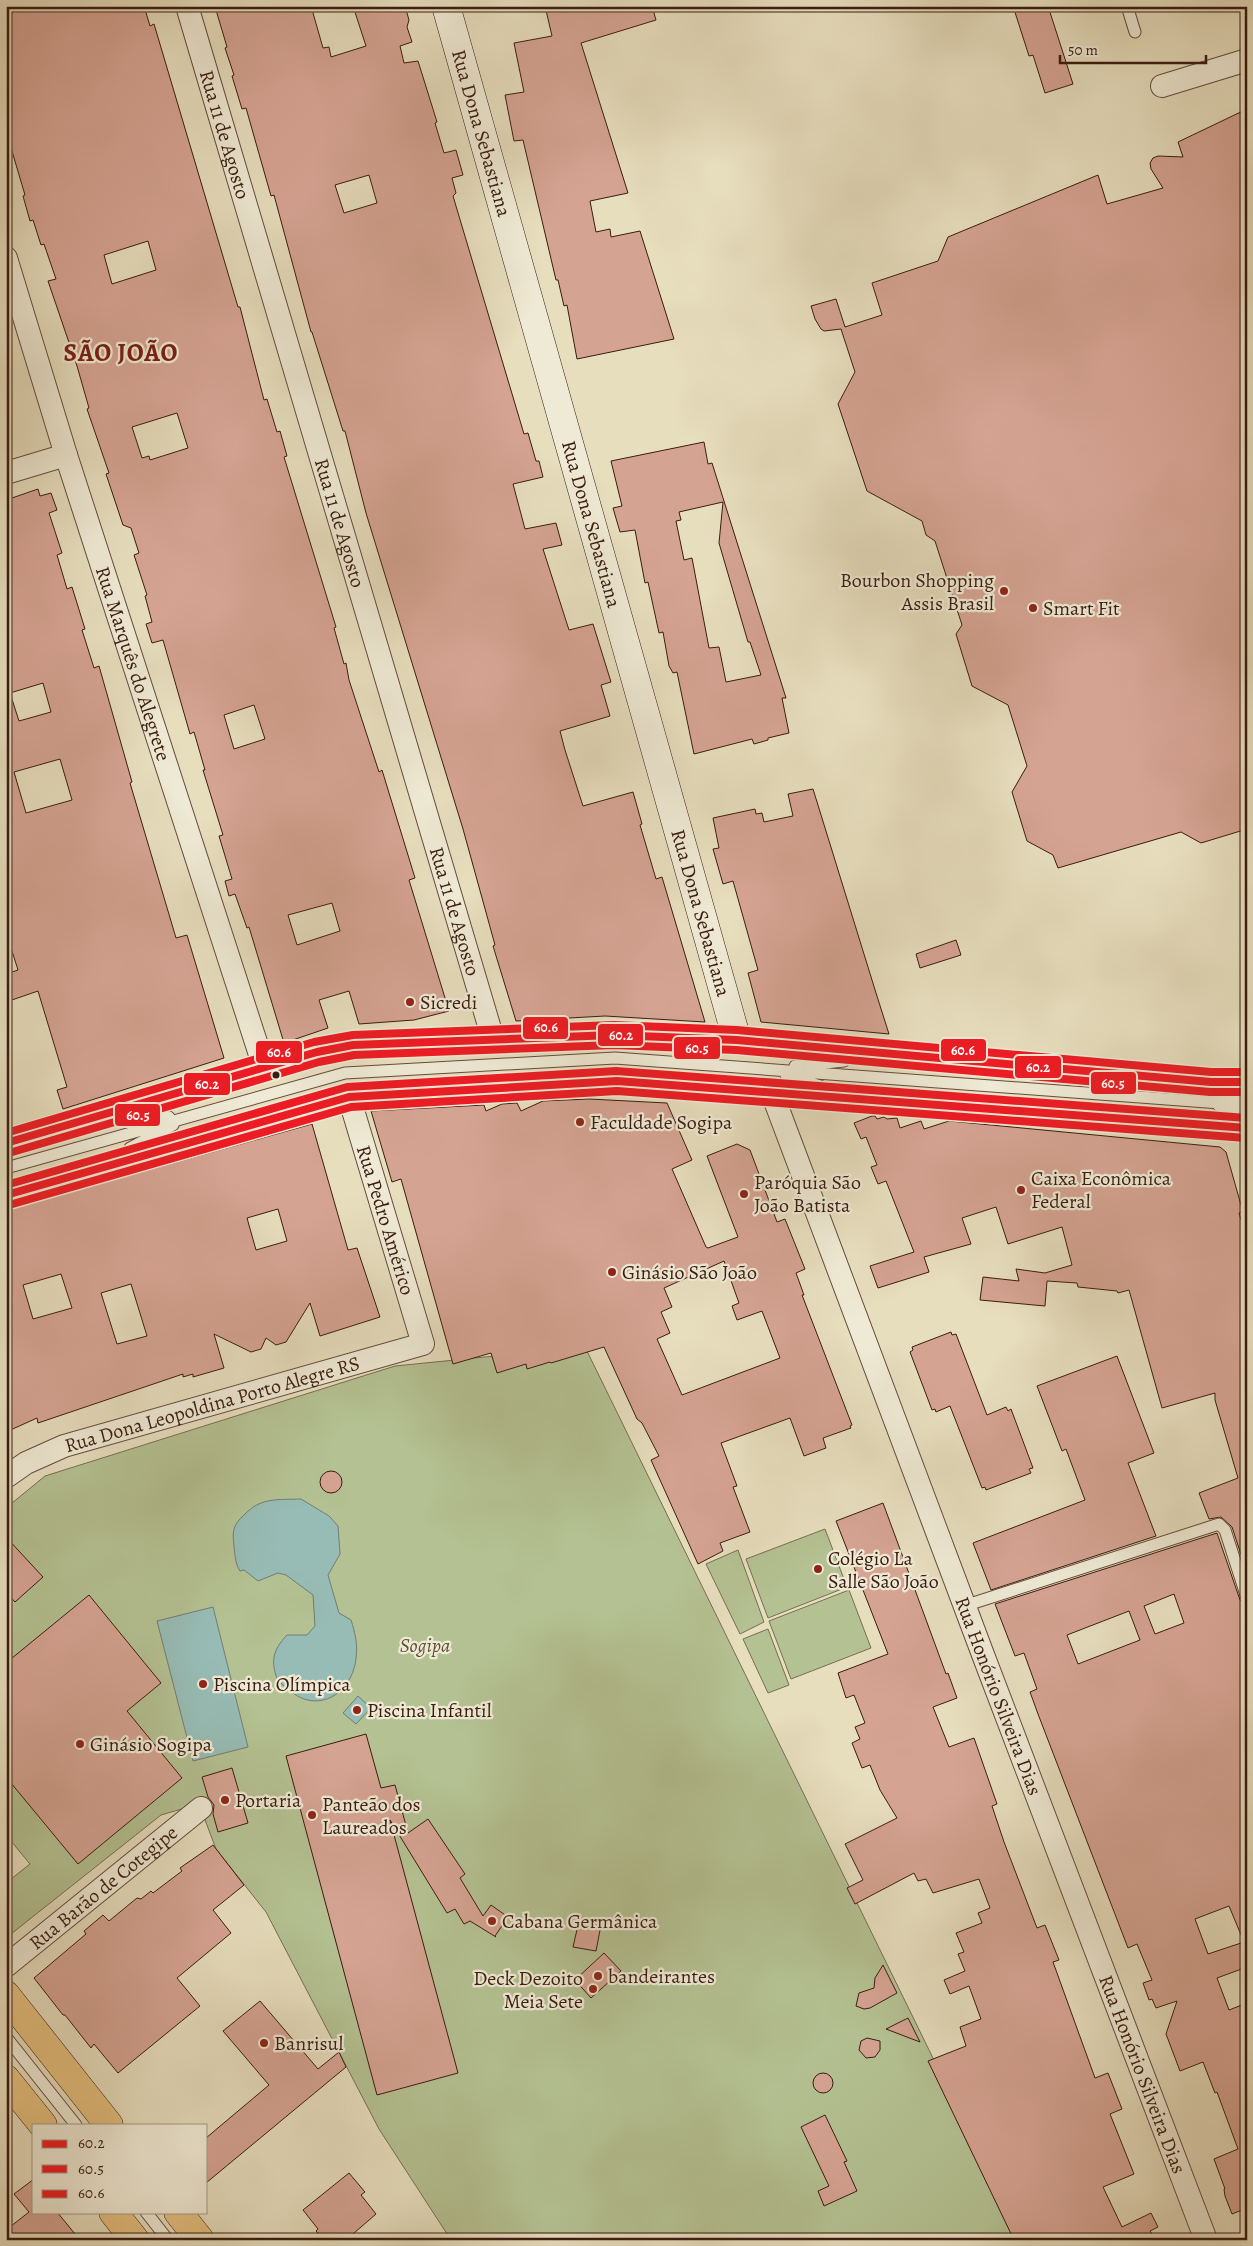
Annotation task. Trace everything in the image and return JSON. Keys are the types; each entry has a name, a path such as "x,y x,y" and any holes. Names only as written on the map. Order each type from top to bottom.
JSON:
{"main road":[{"name":"Rua Dona Sebastiana","path":"446,6 737,1040"},
{"path":"6,1143 317,1052 353,1045 614,1035 737,1040 1211,1082 1247,1082"},
{"path":"6,1195 349,1097 617,1081 769,1081 869,1100 1247,1128 1238,1105 1211,1082"},
{"path":"6,1995 108,2124"},
{"path":"6,2079 42,2124"},
{"path":"115,2214 135,2240"},
{"path":"180,2214 200,2240"}],"street":[{"name":"Rua 11 de Agosto","path":"187,6 493,1039"},
{"path":"1162,86 1247,60"},
{"name":"Rua Marquês do Alegrete","path":"6,258 66,455 264,1067"},
{"path":"6,473 66,455"},
{"name":"Rua Honório Silveira Dias","path":"769,1081 964,1606 1206,2240"},
{"name":"Rua Pedro Américo","path":"349,1097 423,1344"},
{"name":"Rua Dona Leopoldina Porto Alegre RS","path":"6,1477 26,1463 64,1446 423,1344"},
{"name":"Rua Barão de Cotegipe","path":"6,1966 201,1808"}],"lane":[{"path":"1127,6 1135,32"},
{"path":"769,1081 900,1055"},
{"path":"6,1168 345,1073 615,1058 769,1081 1238,1105"},
{"path":"70,1124 193,1115"},
{"path":"84,1172 193,1115"},
{"path":"964,1606 1218,1524 1225,1530 1247,1598"},
{"path":"6,2037 75,2124"},
{"path":"148,2214 168,2240"}],"green space":[{"name":"Sogipa","path":"585,1347 1022,2240 451,2240 379,2129 266,1912 216,1849 199,1804 161,1815 6,1938 6,1883 30,1864 6,1835 6,1508 45,1476 395,1366"},
{"path":"825,1529 847,1587 768,1618 746,1559"},
{"path":"738,1550 764,1622 740,1634 706,1564"},
{"path":"849,1590 871,1648 791,1679 769,1621"},
{"path":"768,1629 789,1685 768,1693 743,1639"}],"water":[{"path":"301,1499 329,1516 338,1526 340,1554 328,1575 339,1613 351,1620 357,1653 351,1677 346,1685 332,1697 314,1701 297,1696 278,1681 274,1667 276,1651 287,1635 307,1635 315,1626 313,1595 286,1575 278,1573 258,1581 244,1570 240,1571 236,1562 233,1541 234,1529 240,1519 250,1509 263,1502"},
{"name":"Piscina Olímpica","path":"213,1607 248,1747 193,1761 157,1621"},
{"name":"Piscina Infantil","path":"358,1696 371,1708 356,1724 343,1713"}],"building":[{"path":"6,6 144,6 150,26 154,24 238,307 240,307 264,400 267,399 277,432 280,431 287,456 284,457 336,627 334,628 344,664 346,663 349,680 379,772 382,770 415,878 409,880 449,1011 414,1020 359,1024 349,991 319,1000 328,1028 284,1043 249,927 247,928 235,894 229,896 225,881 232,879 219,836 223,835 203,770 205,770 194,732 190,734 163,640 152,643 146,624 152,622 145,596 147,595 134,555 139,553 131,528 123,525 106,474 109,473 87,409 89,408 77,366 48,281 56,279 44,244 41,245 33,220 30,221 23,196 25,195 6,131","holes":["148,241 156,270 112,284 104,255","177,413 188,448 150,460 149,456 142,458 132,427","254,705 265,739 234,749 224,715","332,903 340,931 297,945 288,915"]},
{"path":"217,6 311,6 323,48 329,47 331,57 366,46 353,6 405,6 409,20 407,27 412,42 400,46 404,63 418,61 437,122 435,123 444,153 456,150 463,175 452,178 456,193 453,196 524,434 528,433 543,477 513,484 525,529 556,523 562,545 543,549 569,630 593,624 611,682 601,685 610,716 560,731 565,750 583,806 633,792 642,824 640,825 656,879 662,877 705,1022 605,1016 516,1021 493,946 495,945 463,829 366,513 345,431 343,431 311,332 274,195 271,196 246,108 242,109 216,10","holes":["369,175 377,203 344,213 335,185"]},
{"path":"545,6 652,6 656,20 581,43 628,193 590,201 596,232 610,229 611,237 640,231 674,339 577,359 567,305 564,306 558,280 556,280 523,140 514,141 505,95 524,92 514,43 552,36"},
{"path":"1013,6 1048,6 1073,84 1045,93 1033,55 1029,56"},
{"path":"1247,109 1247,829 1201,843 1181,832 1058,868 1053,855 1027,841 1012,792 1027,766 1008,705 972,686 956,634 962,625 935,541 926,535 922,521 867,491 838,404 855,372 841,329 824,331 821,329 815,319 811,306 836,299 845,327 882,315 872,283 938,261 948,237 1098,175 1107,204 1163,188 1151,169 1150,163 1153,158 1158,156 1183,157 1178,142"},
{"path":"704,442 708,464 712,463 786,698 782,698 789,733 768,738 768,740 754,744 752,739 694,754 677,672 673,673 669,666 663,632 659,633 648,582 645,583 635,530 620,532 613,508 622,506 611,461","holes":["723,502 719,543 748,642 750,642 761,675 726,682 719,647 709,648 692,558 684,560 676,521 681,520 679,512"]},
{"path":"38,489 40,496 51,493 57,510 49,513 62,553 57,555 67,589 72,587 85,629 82,630 94,668 99,666 132,782 130,783 176,938 187,935 224,1058 63,1109 57,1090 67,1087 38,991 6,1002 6,974 18,970 6,932 6,511 12,509 9,499","holes":["43,683 51,712 19,721 10,693","60,759 72,800 26,813 14,772"]},
{"path":"813,789 889,1034 761,1022 748,973 758,970 733,881 723,884 713,849 719,848 713,818 755,809 756,814 762,813 764,822 793,816 788,794"},
{"path":"956,940 961,955 920,968 916,954"},
{"path":"589,1099 667,1103 692,1160 672,1169 708,1248 738,1237 707,1156 737,1144 750,1150 777,1222 785,1219 805,1269 796,1273 804,1295 802,1295 852,1425 850,1426 851,1428 823,1438 826,1448 804,1456 790,1418 721,1443 737,1486 733,1487 750,1532 720,1543 723,1551 698,1564 651,1460 659,1456 642,1423 637,1419 604,1347 527,1369 526,1364 497,1373 491,1353 453,1364 401,1179 392,1182 371,1111 484,1105 486,1111 502,1104 517,1103 521,1111 543,1101","holes":["724,1261 739,1303 732,1306 737,1320 762,1311 780,1358 682,1395 657,1339 670,1333 661,1312 672,1307 664,1288"]},
{"path":"875,1116 877,1119 884,1117 887,1119 897,1118 900,1128 921,1121 924,1129 949,1121 1220,1147 1226,1152 1243,1212 1239,1213 1247,1240 1247,1573 1232,1527 1221,1517 1209,1519 1199,1493 1238,1478 1215,1400 1215,1393 1162,1408 1129,1290 1118,1293 1117,1291 1078,1287 1077,1283 1047,1281 1045,1306 980,1300 983,1277 1019,1281 1016,1269 1045,1273 1072,1265 1062,1227 1008,1244 996,1207 962,1218 971,1244 924,1257 929,1272 878,1288 870,1266 914,1252 886,1181 878,1184 871,1167 877,1165 866,1137 861,1139 854,1123"},
{"path":"312,1124 348,1250 357,1248 380,1317 320,1336 310,1303 286,1342 276,1345 266,1338 261,1349 251,1352 214,1334 224,1368 193,1377 193,1374 183,1377 183,1374 38,1423 37,1418 6,1432 6,1210","holes":["278,1209 287,1241 256,1250 247,1218","61,1274 72,1308 33,1319 23,1285","131,1284 147,1336 117,1344 101,1293"]},
{"path":"951,1332 952,1335 956,1334 987,1415 1006,1407 1008,1411 1011,1409 1033,1468 1029,1469 1031,1473 986,1490 985,1487 982,1488 950,1406 936,1412 935,1409 932,1410 910,1352 913,1350 912,1347"},
{"path":"1117,1356 1154,1453 1128,1463 1156,1536 991,1590 973,1543 1085,1500 1066,1449 1062,1451 1037,1386"},
{"path":"331,1471 339,1474 342,1482 339,1490 331,1493 323,1490 320,1482 323,1474"},
{"path":"883,1503 946,1674 948,1673 957,1698 933,1707 949,1747 974,1738 997,1804 992,1806 1004,1842 1037,1928 1045,1925 1059,1960 1053,1962 1095,2078 1108,2073 1122,2109 1110,2114 1134,2174 1103,2187 1122,2227 1151,2213 1158,2227 1150,2231 1152,2234 1142,2240 1014,2240 928,2061 966,2046 960,2027 981,2019 969,1986 950,1994 944,1980 965,1971 958,1954 964,1952 956,1933 982,1923 978,1913 990,1908 979,1879 933,1893 926,1879 918,1881 914,1873 855,1904 847,1888 863,1880 845,1844 897,1818 880,1790 870,1765 862,1768 852,1743 860,1739 855,1727 865,1723 854,1695 846,1698 838,1673 888,1654 836,1521"},
{"path":"1217,1533 1240,1600 1247,1605 1247,1967 1217,1978 1229,2010 1247,2003 1247,2208 1232,2214 1214,2159 1238,2149 1217,2092 1215,2093 1203,2062 1180,2071 1166,2034 1177,2001 1156,2008 1152,1999 1149,2000 1143,1983 1152,1980 1137,1944 1128,1948 1030,1692 1037,1689 1024,1653 1015,1656 995,1604","holes":["1174,1594 1184,1623 1155,1634 1144,1606","1129,1611 1140,1640 1078,1664 1067,1635","1229,1906 1244,1942 1208,1954 1195,1919"]},
{"path":"6,1537 43,1577 15,1602 6,1592"},
{"name":"Ginásio Sogipa","path":"89,1595 161,1683 127,1711 182,1778 78,1864 6,1777 6,1663"},
{"path":"366,1734 381,1788 395,1785 408,1833 428,1819 465,1874 460,1878 483,1916 491,1905 508,1917 496,1937 470,1921 464,1924 455,1909 447,1913 390,1820 458,2073 377,2095 286,1756"},
{"name":"Portaria","path":"232,1768 248,1823 218,1832 213,1814 214,1805 208,1797 202,1777"},
{"path":"213,1845 244,1885 213,1910 231,1933 177,1978 200,2006 118,2073 94,2044 91,2048 34,1978 86,1934 84,1931 103,1915 109,1921 137,1898 141,1899 151,1891 153,1893 182,1871 180,1868"},
{"path":"579,1921 601,1925 596,1951 573,1947"},
{"name":"bandeirantes","path":"604,1953 621,1971 591,1998 575,1980"},
{"path":"883,1965 897,1993 870,2008 864,2009 856,2006 859,1993 874,1988 875,1978"},
{"path":"260,2001 318,2069 339,2052 346,2067 208,2181 208,2136 269,2085 223,2031"},
{"path":"908,2018 920,2042 886,2029"},
{"path":"867,2038 880,2041 880,2050 875,2057 866,2058 859,2050 861,2041"},
{"path":"823,2073 830,2076 833,2083 830,2090 823,2093 816,2090 813,2083 816,2076"},
{"path":"825,2115 847,2161 844,2162 857,2191 824,2206 818,2191 829,2186 801,2127"},
{"path":"349,2173 365,2192 361,2195 376,2214 346,2240 324,2240 303,2210"},
{"path":"32,2180 32,2214 59,2214 80,2240 6,2240 6,2230 29,2212 14,2194"}],"transit line":[{"name":"60.6","path":"6,1133 314,1042 353,1035 614,1025 737,1030 1211,1072 1247,1072"},
{"name":"60.2","path":"6,1143 317,1052 353,1045 614,1035 737,1040 1211,1082 1247,1082"},
{"name":"60.5","path":"9,1153 319,1062 354,1055 614,1045 736,1050 1210,1092 1247,1092"},
{"name":"60.6","path":"6,1185 347,1087 616,1071 1247,1118"},
{"name":"60.2","path":"6,1195 349,1097 617,1081 1247,1128"},
{"name":"60.5","path":"9,1205 351,1107 617,1091 1246,1138"}],"place":[{"name":"Bourbon Shopping Assis Brasil","path":"1004,591"},
{"name":"Smart Fit","path":"1033,608"},
{"name":"Sicredi","path":"410,1002"},
{"name":"Faculdade Sogipa","path":"580,1122"},
{"name":"Caixa Econômica Federal","path":"1021,1190"},
{"name":"Paróquia São João Batista","path":"744,1194"},
{"name":"Ginásio São João","path":"612,1272"},
{"name":"Colégio La Salle São João","path":"818,1569"},
{"name":"Piscina Olímpica","path":"203,1684"},
{"name":"Piscina Infantil","path":"357,1710"},
{"name":"Ginásio Sogipa","path":"80,1744"},
{"name":"Portaria","path":"225,1800"},
{"name":"Panteão dos Laureados","path":"312,1815"},
{"name":"Cabana Germânica","path":"492,1921"},
{"name":"bandeirantes","path":"598,1976"},
{"name":"Deck Dezoito Meia Sete","path":"593,1989"},
{"name":"Banrisul","path":"264,2043"}],"district":[{"name":"SÃO JOÃO","path":"121,352"}]}
